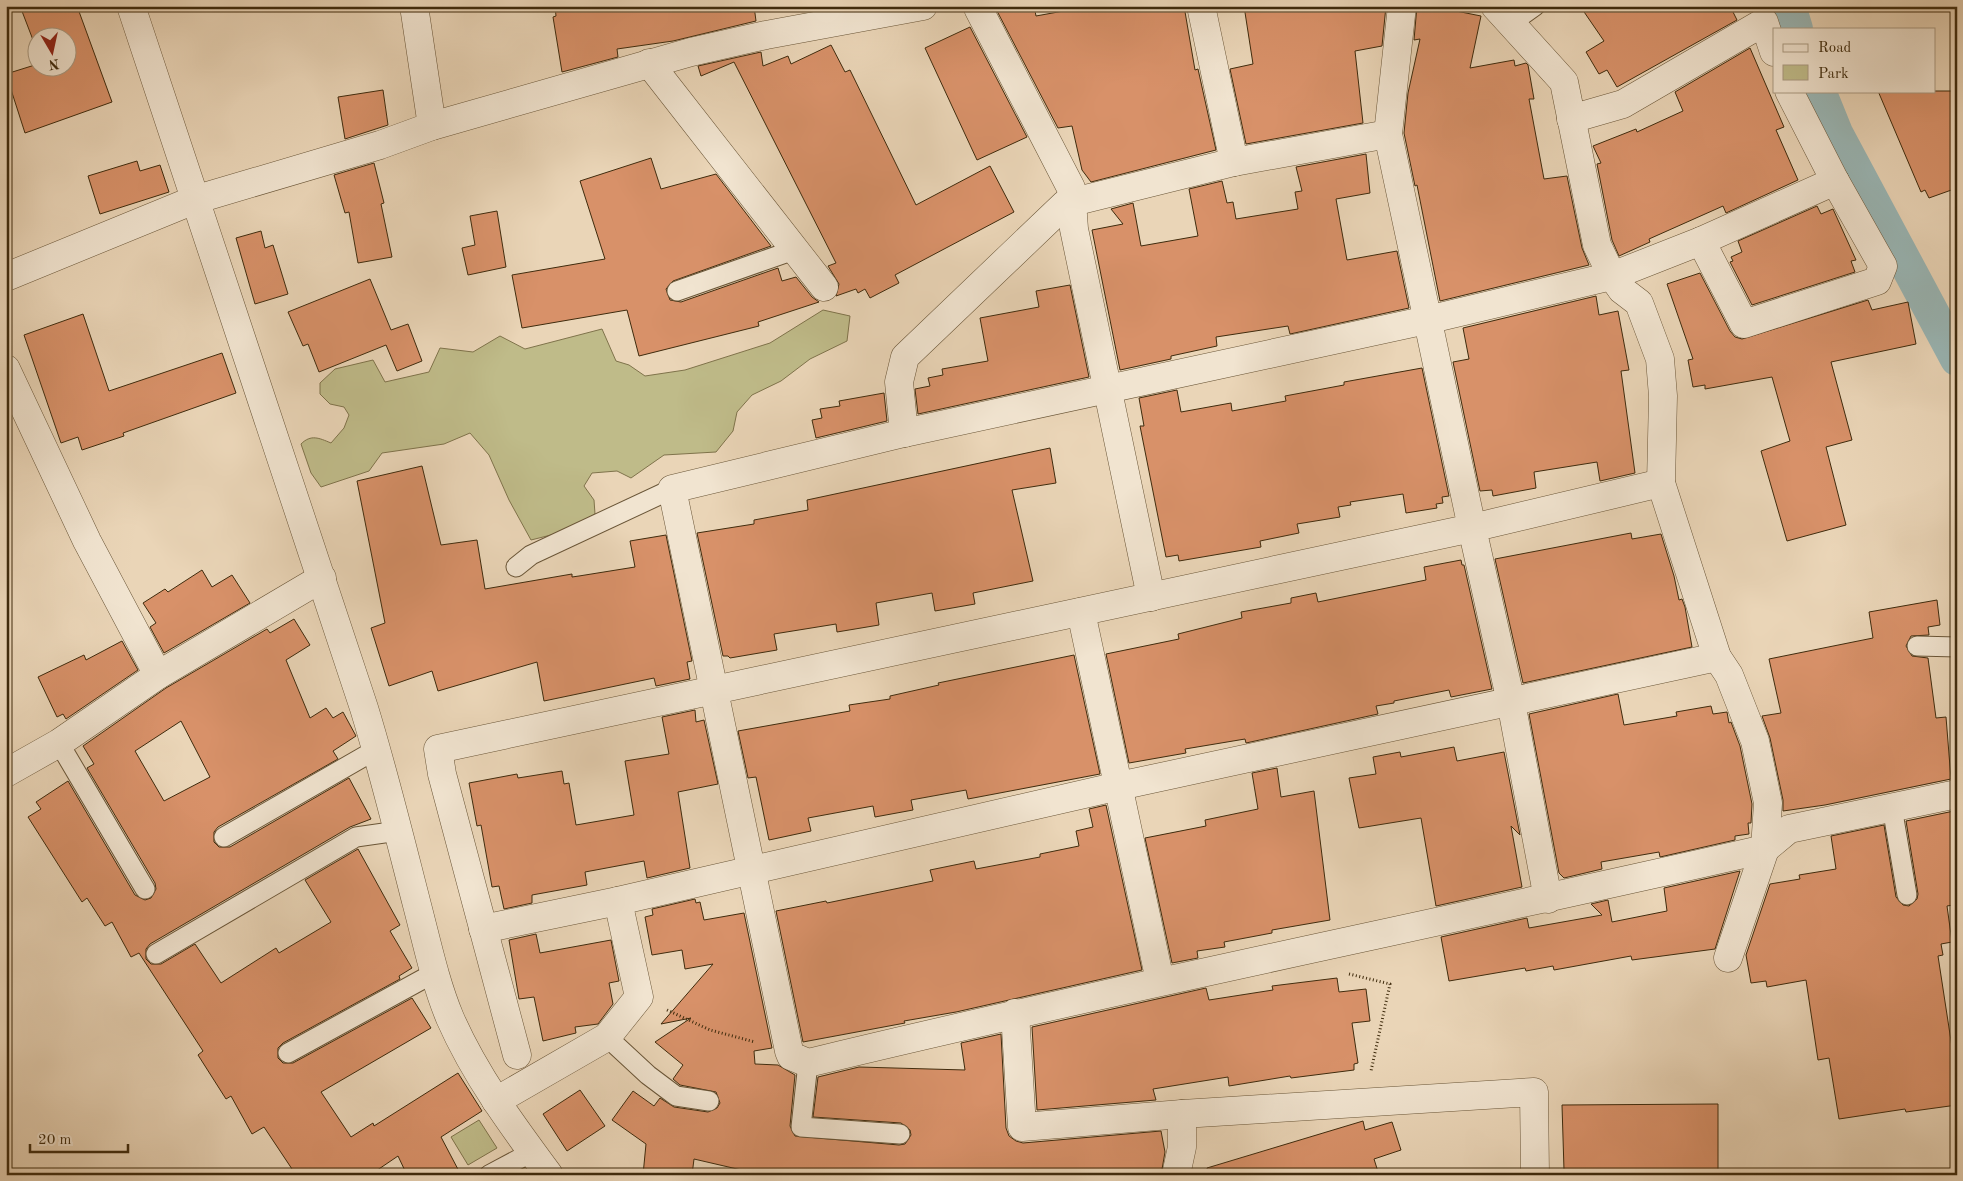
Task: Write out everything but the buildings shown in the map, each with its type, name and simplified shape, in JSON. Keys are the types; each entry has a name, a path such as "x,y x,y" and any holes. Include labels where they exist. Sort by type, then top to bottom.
{"street":[{"path":"131,6 194,200 322,578 377,749 434,973 458,1034 496,1101 549,1175"},
{"path":"414,6 432,126"},
{"path":"6,277 194,200 380,145 432,126 649,63 766,35 923,6"},
{"path":"1201,6 1234,162"},
{"path":"1402,6 1388,134 1511,702 1548,899"},
{"path":"978,8 1071,188 1074,228 1151,598"},
{"path":"1503,15 1564,82 1597,245 1612,276 1622,290 1639,303 1660,359 1663,396 1661,483 1716,657 1729,675 1755,741 1768,803 1765,849 1728,958"},
{"path":"1571,120 1623,104 1764,22 1773,49"},
{"path":"649,63 824,287"},
{"path":"1701,241 1744,324 1877,281 1883,266 1835,181 1790,92"},
{"path":"904,433 899,382 905,357 1065,204 1234,162 1388,134"},
{"path":"1835,181 1701,241 1612,276 1427,320 1108,391 904,433 672,489 716,692 750,871 799,1057 1015,1013 1548,899 1765,849 1789,829 1957,794"},
{"path":"6,369 87,541 158,675"},
{"path":"517,1055 442,774 438,750 716,692 1472,528 1661,483"},
{"path":"6,773 59,743 158,675 322,578"},
{"path":"1081,612 1160,981"},
{"path":"483,929 618,901 1119,786 1716,657"},
{"path":"496,1101 607,1037 639,997 618,901"},
{"path":"1015,1013 1022,1127 1364,1101 1534,1092 1535,1175"},
{"path":"1176,1175 1182,1147 1182,1114"}],"lane":[{"path":"1503,15 1534,6"},
{"path":"677,291 794,250"},
{"path":"516,567 531,555 672,489"},
{"path":"1917,646 1957,647"},
{"path":"59,743 145,890"},
{"path":"224,837 377,749"},
{"path":"1892,807 1907,895"},
{"path":"156,954 356,837 398,831"},
{"path":"288,1053 434,973"},
{"path":"607,1037 648,1075 676,1096 710,1101"},
{"path":"799,1057 802,1127 900,1134"},
{"path":"489,1175 532,1152"}],"path":[{"path":"1346,973 1390,984 1364,1101"},
{"path":"639,997 710,1030 799,1057"}],"green space":[{"path":"823,310 850,316 847,341 810,359 781,381 752,395 737,412 733,431 716,452 664,455 631,478 617,471 592,473 584,486 594,500 595,514 563,532 531,540 509,500 489,455 470,433 444,444 382,453 369,471 321,487 311,473 301,444 312,438 319,438 331,443 344,428 349,415 344,407 330,404 320,394 320,383 335,369 373,360 385,382 429,372 440,348 473,352 500,336 525,349 602,329 616,361 629,365 645,376 685,370 770,343"},
{"path":"479,1120 497,1148 468,1165 451,1137"}],"waterway":[{"path":"1789,6 1796,28"},
{"path":"1819,92 1836,133 1957,359"}]}
